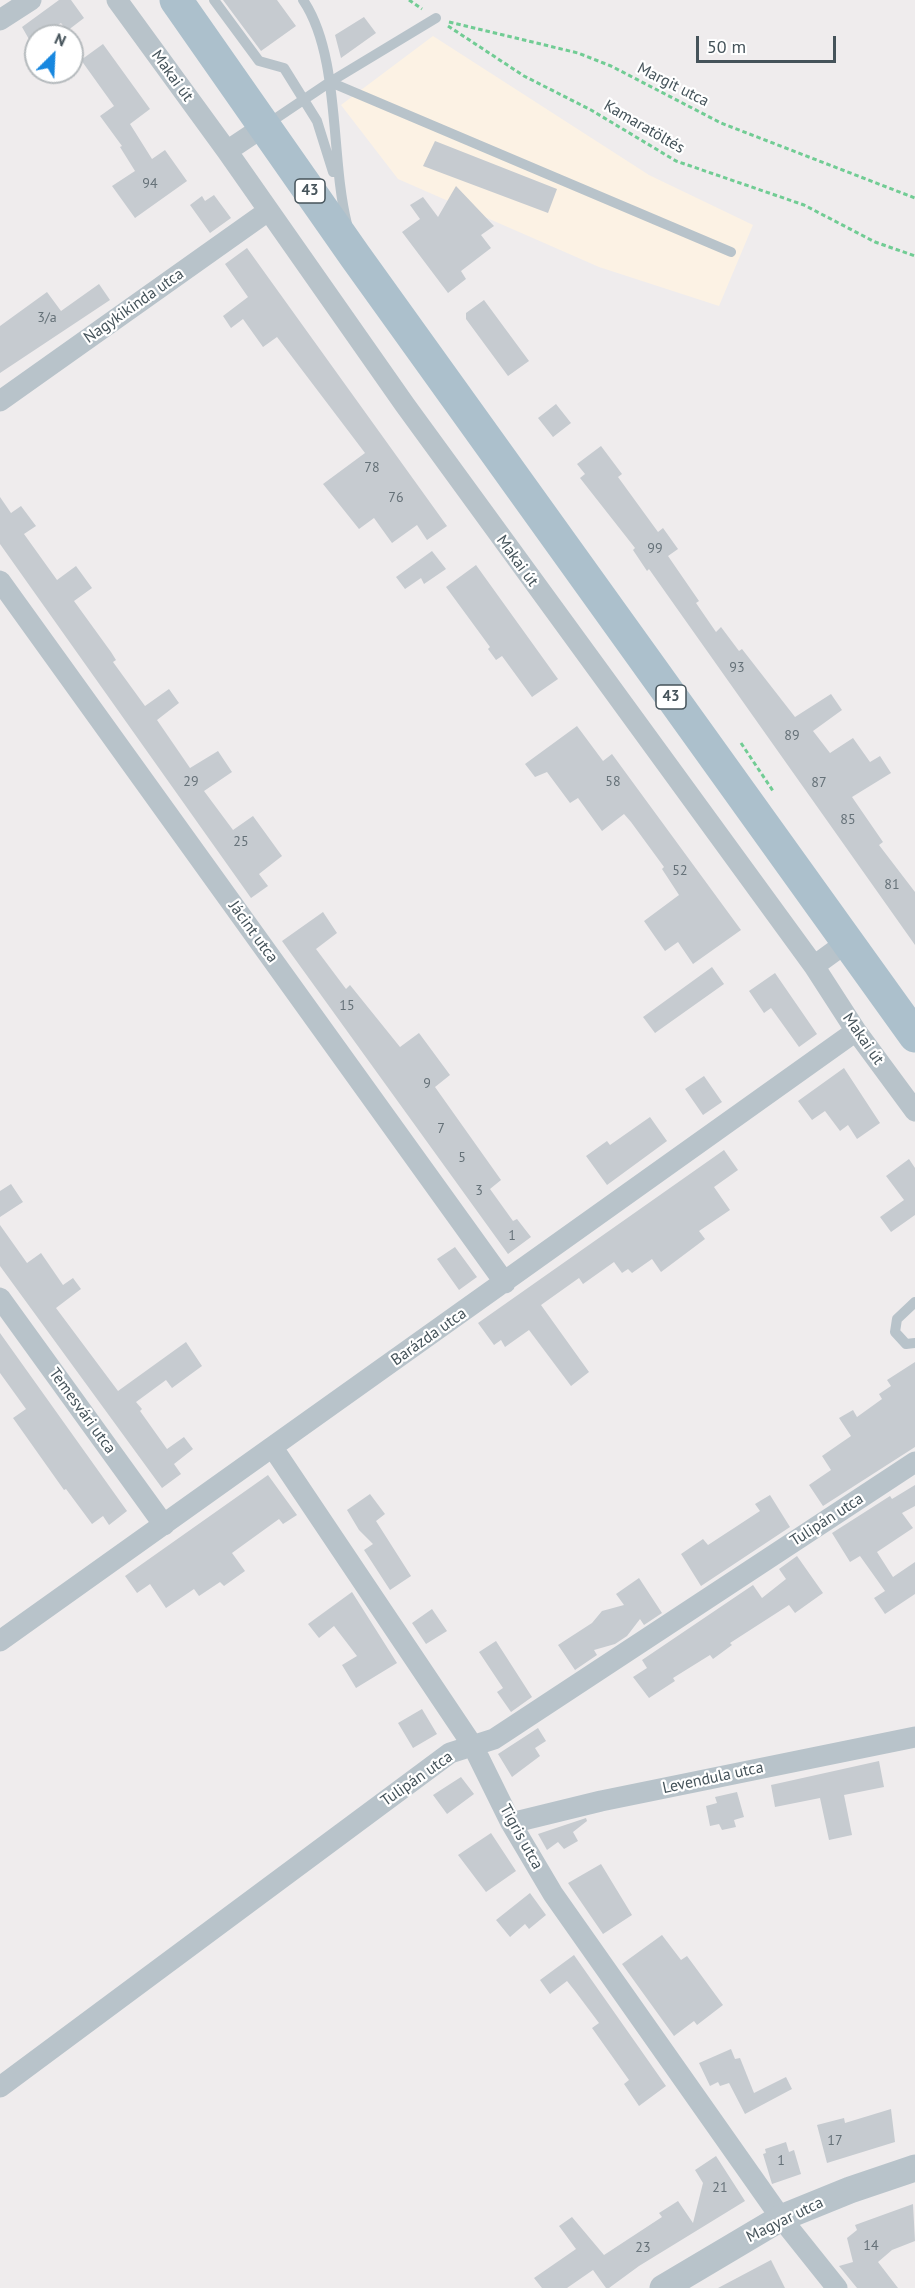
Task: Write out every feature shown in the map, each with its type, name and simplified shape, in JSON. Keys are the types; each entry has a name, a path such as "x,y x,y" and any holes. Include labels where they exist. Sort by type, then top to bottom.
{"main road":[{"name":"43","path":"176,0 266,125 355,256 915,1036"}],"street":[{"path":"0,20 31,0"},
{"name":"Makai út","path":"117,0 565,627 814,966 856,1031 915,1111"},
{"path":"227,151 266,125"},
{"name":"Nagykikinda utca","path":"0,401 268,211"},
{"name":"Jácint utca","path":"0,581 506,1283"},
{"path":"814,966 847,942"},
{"name":"Barázda utca","path":"0,1641 506,1283 856,1031"},
{"name":"Temesvári utca","path":"0,1298 164,1525"},
{"name":"Tigris utca","path":"273,1448 473,1746 511,1823 553,1894 781,2218 837,2288"},
{"name":"Tulipán utca","path":"0,2087 450,1753 494,1739 915,1462"},
{"name":"Levendula utca","path":"511,1823 602,1801 915,1737"},
{"name":"Magyar utca","path":"663,2288 781,2218 850,2190 915,2168"}],"lane":[{"path":"214,0 259,61 284,68 305,99 317,121 339,192 355,256"},
{"path":"303,0 313,17 330,82 339,192"},
{"path":"266,125 330,82 436,18"},
{"path":"330,82 731,252"},
{"path":"915,1302 897,1319 895,1332 906,1344 915,1343"}],"path":[{"name":"Kamaratöltés","path":"409,0 524,76 591,110 676,161 804,205 875,242 915,256"},
{"name":"Margit utca","path":"436,18 578,53 611,66 721,123 915,198"}],"shaded area":[{"path":"433,36 649,175 753,225 719,306 599,267 398,179 341,105"}],"building":[{"path":"59,0 71,0 84,18 76,24 26,24"},
{"path":"223,0 277,0 296,26 261,51"},
{"path":"364,17 376,33 341,58 335,35"},
{"path":"103,44 150,109 130,124 152,159 165,150 187,181 135,218 112,186 135,171 120,147 122,146 100,116 114,106 84,64 84,58"},
{"path":"435,141 557,189 548,213 423,166"},
{"path":"456,186 494,226 481,235 491,248 461,271 466,279 448,293 402,232 420,219 410,205 423,197 438,217"},
{"path":"214,195 231,218 210,233 190,205 202,196 205,201"},
{"path":"247,248 447,526 427,540 417,525 392,543 374,518 359,529 323,484 365,453 277,337 263,347 243,319 231,328 223,316 248,297 225,264"},
{"path":"99,284 110,300 0,373 0,326 47,292 61,311"},
{"path":"484,300 529,361 508,376 466,319 466,313"},
{"path":"556,404 571,423 553,437 538,418"},
{"path":"601,446 622,474 618,477 658,532 663,528 678,549 668,556 699,601 696,603 716,632 721,627 739,651 742,649 795,717 831,694 842,710 813,731 830,753 853,738 870,762 880,756 891,773 852,797 883,842 879,845 915,892 915,945 649,569 647,571 633,550 635,548 580,478 585,474 577,464"},
{"path":"0,497 11,513 21,506 36,526 24,534 57,580 76,566 92,588 74,601 111,652 116,660 113,662 145,706 169,689 179,703 157,720 190,768 218,751 232,772 204,791 233,830 253,816 282,856 259,874 268,886 251,898 0,544"},
{"path":"432,551 446,569 424,584 421,578 405,589 396,577"},
{"path":"476,565 558,679 532,697 502,656 496,660 488,649 490,647 446,587"},
{"path":"577,726 603,761 612,754 741,930 693,964 678,942 665,951 644,921 679,895 662,869 664,867 631,822 624,814 602,831 578,798 570,803 547,772 535,777 525,764"},
{"path":"323,912 337,933 316,949 346,989 350,985 400,1047 419,1033 450,1075 435,1087 501,1180 490,1189 513,1221 517,1219 531,1237 508,1254 282,941"},
{"path":"712,967 724,984 655,1033 643,1017"},
{"path":"775,973 817,1034 799,1047 771,1008 764,1013 749,991"},
{"path":"844,1068 880,1123 857,1139 848,1125 840,1131 825,1111 812,1120 798,1101"},
{"path":"704,1076 722,1102 703,1115 685,1089"},
{"path":"650,1117 667,1141 607,1185 586,1156 607,1141 610,1145"},
{"path":"724,1150 738,1170 714,1187 730,1210 699,1231 705,1239 661,1272 652,1259 632,1273 628,1269 622,1273 614,1262 583,1284 579,1278 541,1305 589,1372 571,1386 529,1330 505,1347 501,1340 494,1345 478,1323"},
{"path":"909,1159 915,1168 915,1215 891,1232 880,1217 904,1200 886,1176"},
{"path":"11,1184 23,1202 0,1217 0,1191"},
{"path":"0,1225 27,1263 41,1253 63,1285 73,1278 81,1289 56,1308 118,1391 186,1342 202,1366 172,1388 166,1380 136,1402 167,1449 184,1437 193,1449 174,1464 181,1474 162,1488 0,1266"},
{"path":"455,1247 477,1277 459,1290 437,1259"},
{"path":"0,1333 127,1511 109,1525 103,1516 92,1524 66,1489 64,1490 13,1418 26,1409 0,1373"},
{"path":"915,1362 915,1447 823,1506 809,1485 831,1470 822,1456 851,1436 839,1418 853,1410 857,1417 882,1399 879,1394 891,1386 887,1380"},
{"path":"268,1475 297,1515 283,1524 279,1519 232,1553 245,1571 224,1586 220,1582 199,1596 194,1589 166,1608 150,1584 137,1593 125,1576"},
{"path":"915,1485 915,1506 902,1513 913,1528 877,1552 893,1577 915,1562 915,1594 885,1614 874,1598 885,1591 860,1556 850,1562 832,1533 890,1496 892,1499"},
{"path":"370,1494 385,1514 376,1521 411,1576 390,1590 364,1550 373,1544 359,1530 347,1510"},
{"path":"770,1495 790,1527 701,1586 681,1554 703,1539 708,1545 760,1511 755,1504"},
{"path":"797,1556 823,1593 795,1613 789,1605 730,1643 732,1645 713,1659 710,1655 673,1678 675,1681 649,1698 633,1677 647,1668 642,1660 753,1585 762,1598 786,1579 779,1569"},
{"path":"639,1578 662,1613 644,1625 640,1619 627,1636 615,1644 594,1650 597,1655 575,1670 558,1645 592,1623 602,1611 624,1605 616,1594"},
{"path":"352,1592 397,1663 356,1688 342,1665 357,1656 334,1626 319,1638 308,1624"},
{"path":"432,1609 447,1631 426,1644 412,1623"},
{"path":"496,1641 532,1697 511,1712 497,1692 503,1688 479,1652"},
{"path":"422,1709 437,1734 413,1748 398,1723"},
{"path":"538,1728 546,1741 535,1748 540,1756 512,1777 498,1754"},
{"path":"879,1761 884,1787 844,1795 852,1835 829,1840 820,1798 775,1807 771,1785"},
{"path":"461,1777 474,1794 447,1814 433,1795"},
{"path":"737,1792 744,1817 734,1820 736,1827 722,1830 719,1824 710,1826 706,1806 717,1803 715,1797"},
{"path":"586,1818 587,1821 573,1832 578,1841 564,1849 558,1842 547,1850 538,1834"},
{"path":"491,1833 516,1871 486,1892 458,1855"},
{"path":"601,1864 632,1915 603,1934 568,1883"},
{"path":"530,1893 546,1915 529,1929 525,1924 510,1937 496,1920"},
{"path":"662,1935 681,1960 687,1956 723,2005 697,2025 694,2021 674,2036 622,1964"},
{"path":"574,1955 666,2086 639,2106 624,2084 629,2080 592,2028 599,2023 575,1991 567,1981 550,1994 540,1980"},
{"path":"731,2049 735,2059 740,2058 754,2093 786,2077 792,2089 745,2114 729,2083 720,2086 718,2082 710,2086 699,2063"},
{"path":"891,2109 895,2142 827,2163 817,2125 844,2118 845,2123"},
{"path":"786,2142 789,2152 794,2150 801,2174 772,2184 763,2154 766,2153 765,2149"},
{"path":"716,2156 745,2201 639,2266 609,2288 606,2288 593,2270 567,2288 542,2288 534,2278 576,2249 559,2226 572,2217 604,2255 662,2217 659,2213 678,2201 693,2223 703,2183 695,2170"},
{"path":"913,2204 915,2241 892,2250 878,2262 898,2288 857,2288 839,2266 853,2262 847,2238 857,2230 855,2225"},
{"path":"771,2260 785,2288 718,2288"}]}
